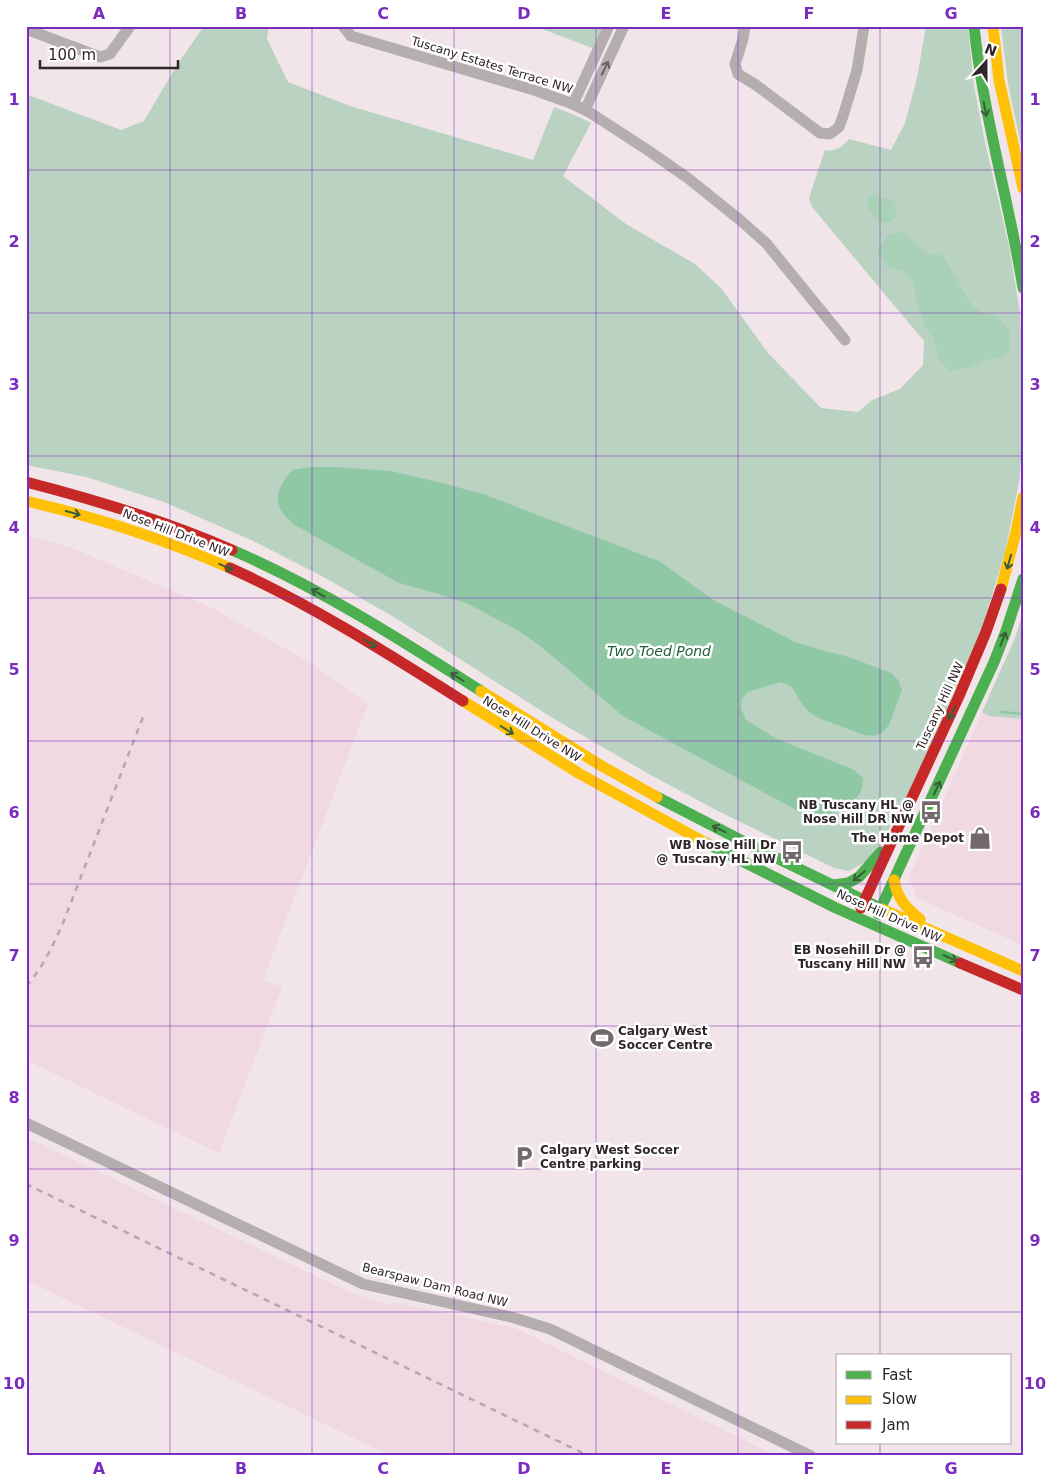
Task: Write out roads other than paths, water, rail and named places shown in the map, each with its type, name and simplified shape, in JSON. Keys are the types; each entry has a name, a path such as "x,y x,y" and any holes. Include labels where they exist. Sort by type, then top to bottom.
{"street":[{"path":"26,28 100,57 110,54 130,26"},
{"name":"Tuscany Estates Terrace NW","path":"343,26 351,36 534,90 579,107 649,151 689,179 740,220 766,244 845,340"},
{"path":"579,107 608,26"},
{"path":"579,107 624,26"},
{"path":"745,26 735,64 738,74 820,133 830,134 839,127 844,114 857,70 864,26"},
{"path":"974,26 980,81 1023,288"},
{"path":"993,26 1001,90 1023,188"},
{"name":"Nose Hill Drive NW","path":"26,482 78,495 160,522 207,539 250,558 350,611 551,736 644,790 744,842 865,900 1023,971"},
{"name":"Tuscany Hill NW","path":"857,917 977,658 1005,575 1014,543 1023,497"},
{"name":"Nose Hill Drive NW","path":"26,501 92,518 175,546 273,589 361,637 525,741 686,833 873,925 1023,990"},
{"path":"873,925 994,662 1023,579"},
{"path":"834,885 848,883 860,877 878,856 898,827"},
{"path":"894,880 896,893 909,911 971,948"},
{"name":"Bearspaw Dam Road NW","path":"26,1124 364,1284 511,1317 550,1329 811,1456"}],"water":[{"name":"Two Toed Pond","path":"311,467 391,471 483,494 661,562 713,600 795,642 846,656 891,673 898,680 902,690 889,725 882,733 873,736 864,735 819,718 809,712 802,704 792,687 781,682 747,692 742,699 741,708 746,720 775,738 854,770 863,778 859,794 853,801 835,813 821,817 809,817 623,716 539,645 519,631 468,604 399,583 293,524 278,504 281,485 292,470"}],"waterway":[{"path":"1001,712 1023,714"}],"railway":[{"path":"26,986 43,964 63,923 143,717"},
{"path":"26,1184 589,1456"}],"place":[{"name":"NB Tuscany HL @ Nose Hill DR NW","path":"931,812"},
{"name":"The Home Depot","path":"980,838"},
{"name":"WB Nose Hill Dr @ Tuscany HL NW","path":"792,852"},
{"name":"EB Nosehill Dr @ Tuscany Hill NW","path":"923,957"},
{"name":"Calgary West Soccer Centre","path":"602,1038"},
{"name":"Calgary West Soccer Centre parking","path":"524,1157"}]}
